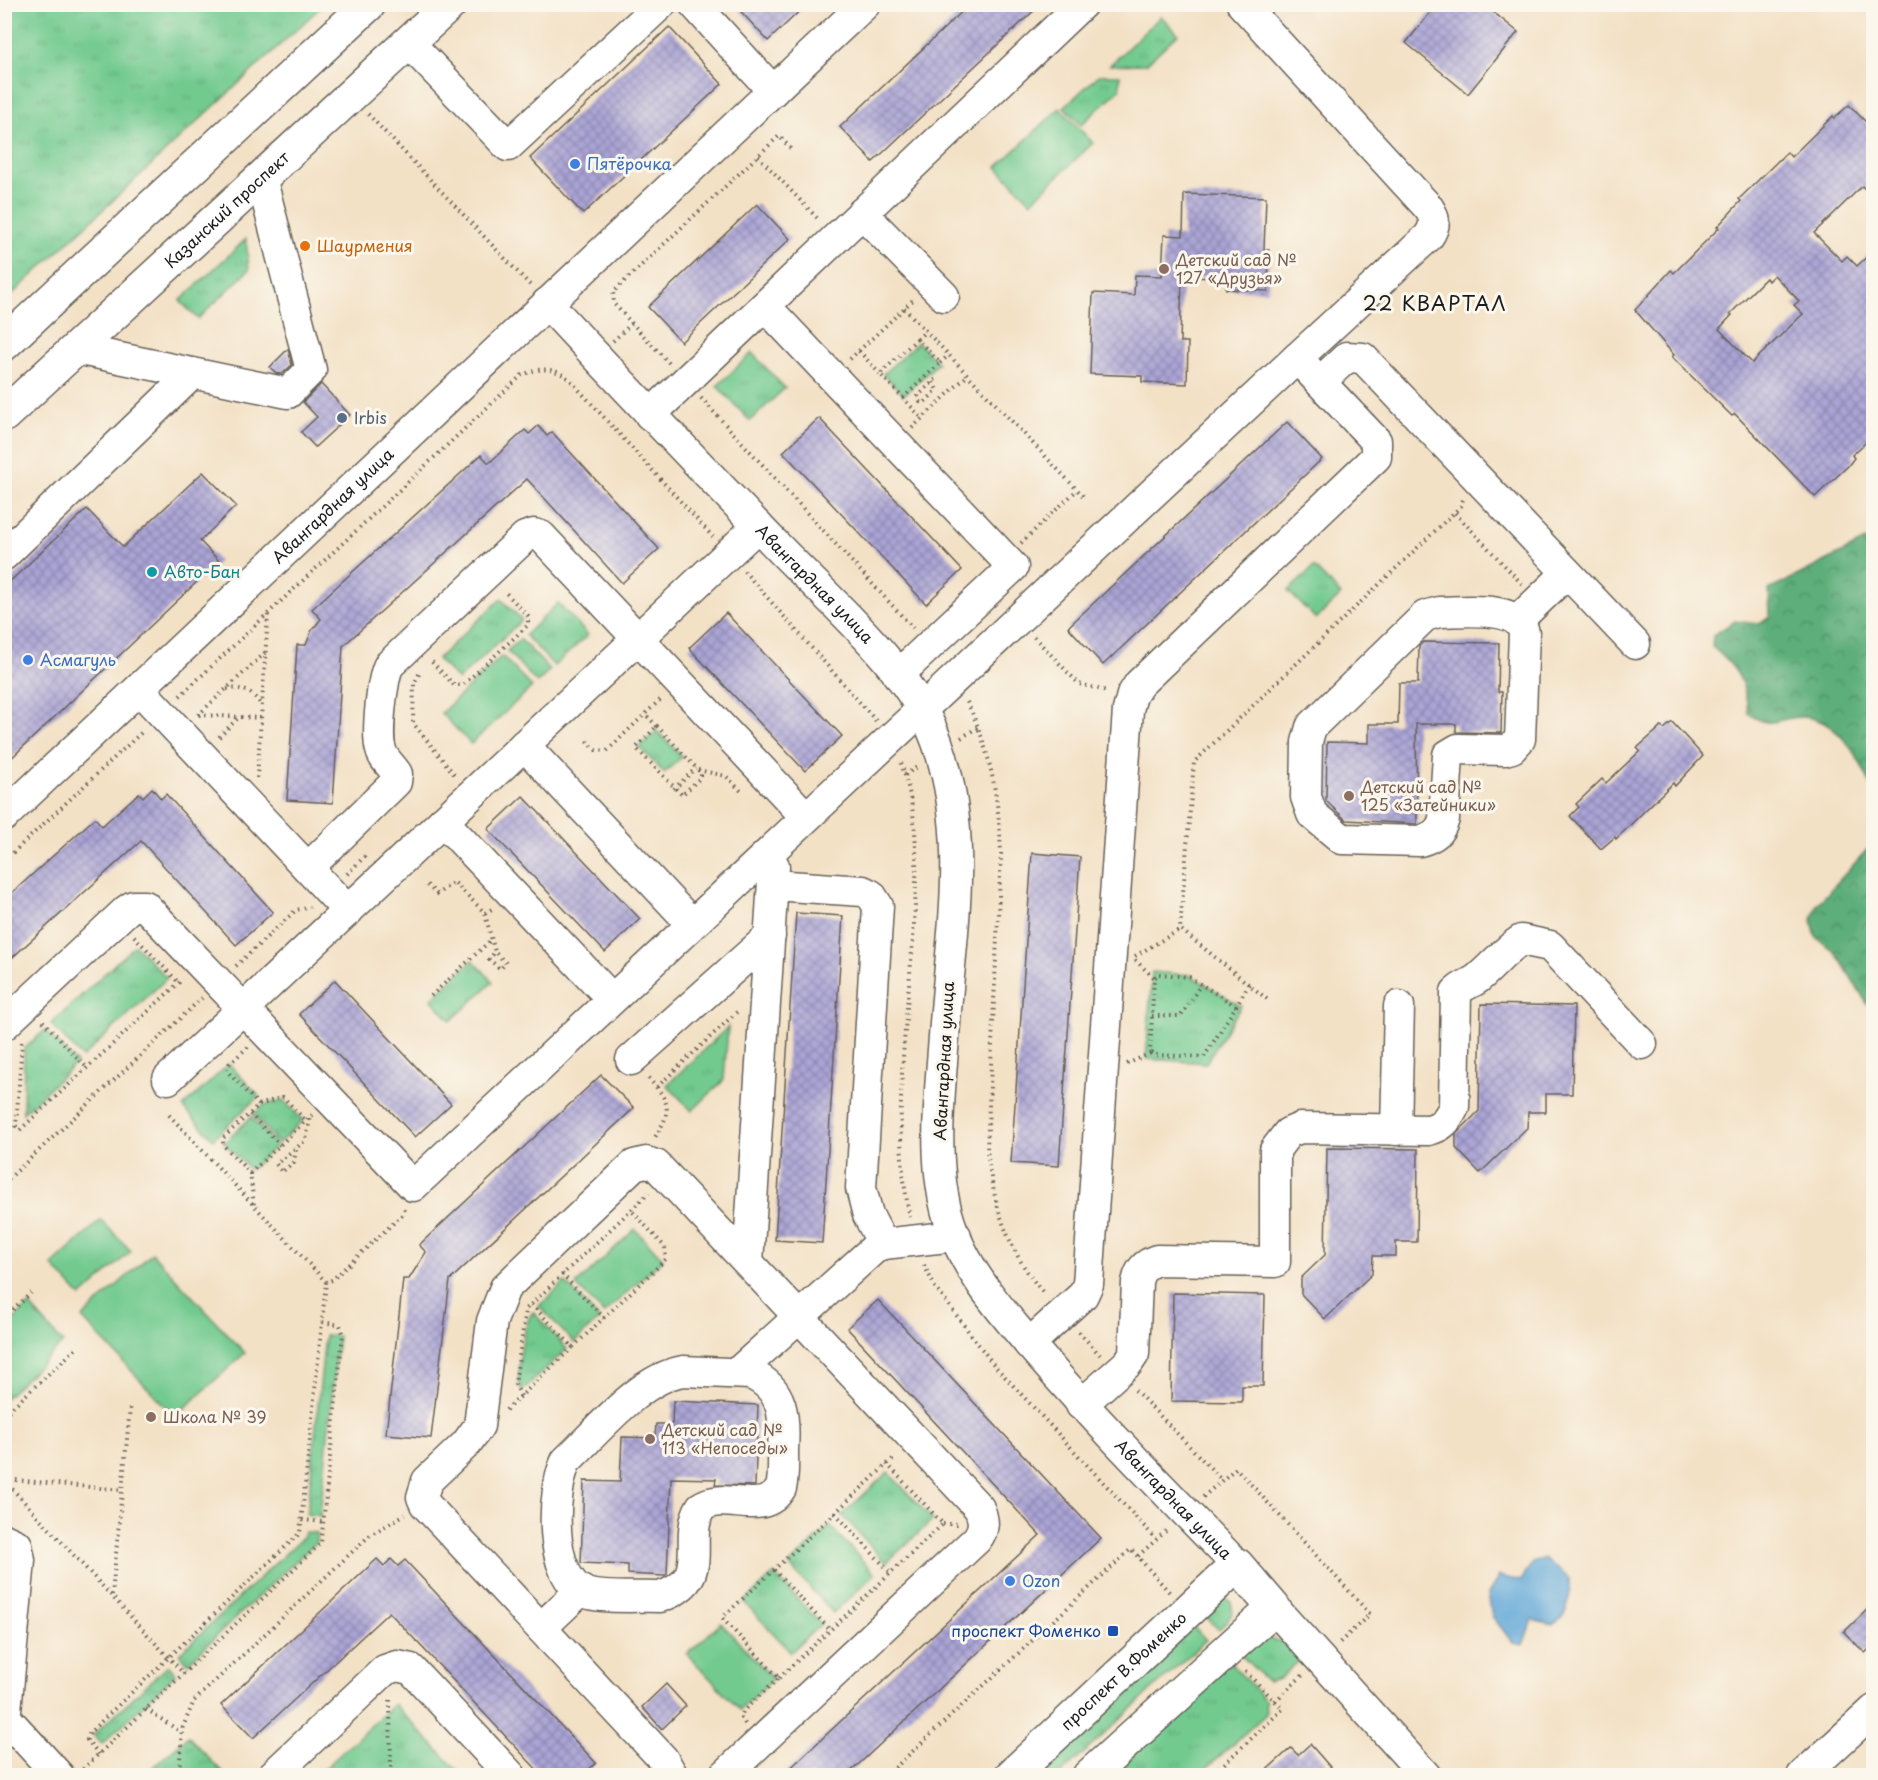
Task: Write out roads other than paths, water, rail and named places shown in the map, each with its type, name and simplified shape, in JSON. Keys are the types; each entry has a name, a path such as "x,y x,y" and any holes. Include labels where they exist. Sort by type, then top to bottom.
{"main road":[{"path":"4,344 369,4"},
{"name":"Казанский проспект","path":"4,415 261,177 352,97 450,4"},
{"path":"1089,1776 1274,1608 1237,1566"},
{"name":"проспект В.Фоменко","path":"1011,1776 1237,1566"}],"street":[{"path":"409,43 508,146 661,4"},
{"path":"694,4 773,91"},
{"path":"547,303 865,4"},
{"path":"650,415 1082,4"},
{"path":"14,1032 39,1017 133,906 145,906 157,915 265,1030 315,1112 413,1186 1433,231 1434,218 1428,207 1242,4"},
{"path":"76,348 288,393 311,370 261,177"},
{"path":"862,213 937,290"},
{"name":"Авангардная улица","path":"4,816 547,303 650,415 898,675 921,709 936,739 952,793 958,848 939,1145 946,1204 956,1236 970,1268 1029,1344 1081,1405 1237,1566"},
{"path":"765,306 1013,567 898,675"},
{"path":"1320,382 1343,360 1358,356 1363,358 1635,644"},
{"path":"1029,1344 1086,1291 1090,1262 1128,710 1132,695 1139,684 1373,463 1377,452 1376,441 1297,358"},
{"path":"4,555 193,373"},
{"path":"1376,441 1410,408"},
{"path":"168,1079 244,1008 339,900 443,821 758,526"},
{"path":"308,868 396,782 397,774 384,758 379,744 384,679 389,665 525,537 534,534 541,536 806,817"},
{"path":"1528,610 1502,613 1439,612 1425,616 1311,727 1307,742 1306,804 1312,814 1338,837 1350,840 1420,842 1437,834 1444,819 1448,754 1458,749 1512,748 1521,740 1524,633 1528,610 1567,573"},
{"path":"140,689 180,720 254,811 339,900"},
{"path":"524,745 692,924"},
{"path":"443,821 612,999"},
{"path":"748,1262 776,845"},
{"path":"773,885 863,891 871,895 878,906 861,1188 868,1215 884,1244"},
{"path":"631,1060 770,936"},
{"path":"1081,1405 1131,1359 1136,1348 1139,1272 1149,1262 1157,1260 1275,1262 1275,1150 1288,1133 1300,1128 1428,1130 1440,1127 1448,1120 1454,1107 1456,992 1463,985 1474,981 1521,940 1550,946 1642,1044"},
{"path":"1396,1130 1399,1006"},
{"path":"673,1776 663,1758 425,1504 422,1497 423,1487 466,1444 479,1426 492,1321 500,1296 510,1281 634,1165 651,1162 667,1176 979,1508 983,1517 982,1532 725,1775"},
{"path":"737,1373 868,1252 884,1244 956,1236"},
{"path":"1090,1262 1139,1272"},
{"path":"683,1371 737,1373 759,1379 782,1407 784,1420 782,1482 777,1494 760,1503 713,1502 700,1507 697,1513 694,1565 684,1584 671,1593 660,1596 637,1596 591,1594 581,1590 562,1564 556,1547 558,1487 566,1461 648,1384 659,1378 683,1371"},
{"path":"4,1539 17,1545 20,1560 5,1725 59,1776"},
{"path":"541,1628 581,1590"},
{"path":"1274,1608 1426,1776"},
{"path":"272,1776 390,1668 402,1666 411,1670 511,1776"},
{"path":"1802,1776 1874,1710"}],"water":[{"path":"1544,1558 1570,1579 1566,1611 1553,1625 1532,1620 1523,1645 1513,1643 1492,1616 1488,1594 1499,1576 1521,1581 1532,1563"}],"place":[{"name":"Пятёрочка","path":"575,164"},
{"name":"Шаурмения","path":"305,246"},
{"name":"Детский сад № 127 «Друзья»","path":"1164,269"},
{"name":"Irbis","path":"342,418"},
{"name":"Авто-Бан","path":"152,572"},
{"name":"Асмагуль","path":"28,660"},
{"name":"Детский сад № 125 «Затейники»","path":"1349,796"},
{"name":"Школа № 39","path":"151,1417"},
{"name":"Детский сад № 113 «Непоседы»","path":"650,1439"},
{"name":"Ozon","path":"1010,1581"},
{"name":"проспект Фоменко","path":"1113,1631"}],"district":[{"name":"22 КВАРТАЛ","path":"1435,304"}]}
